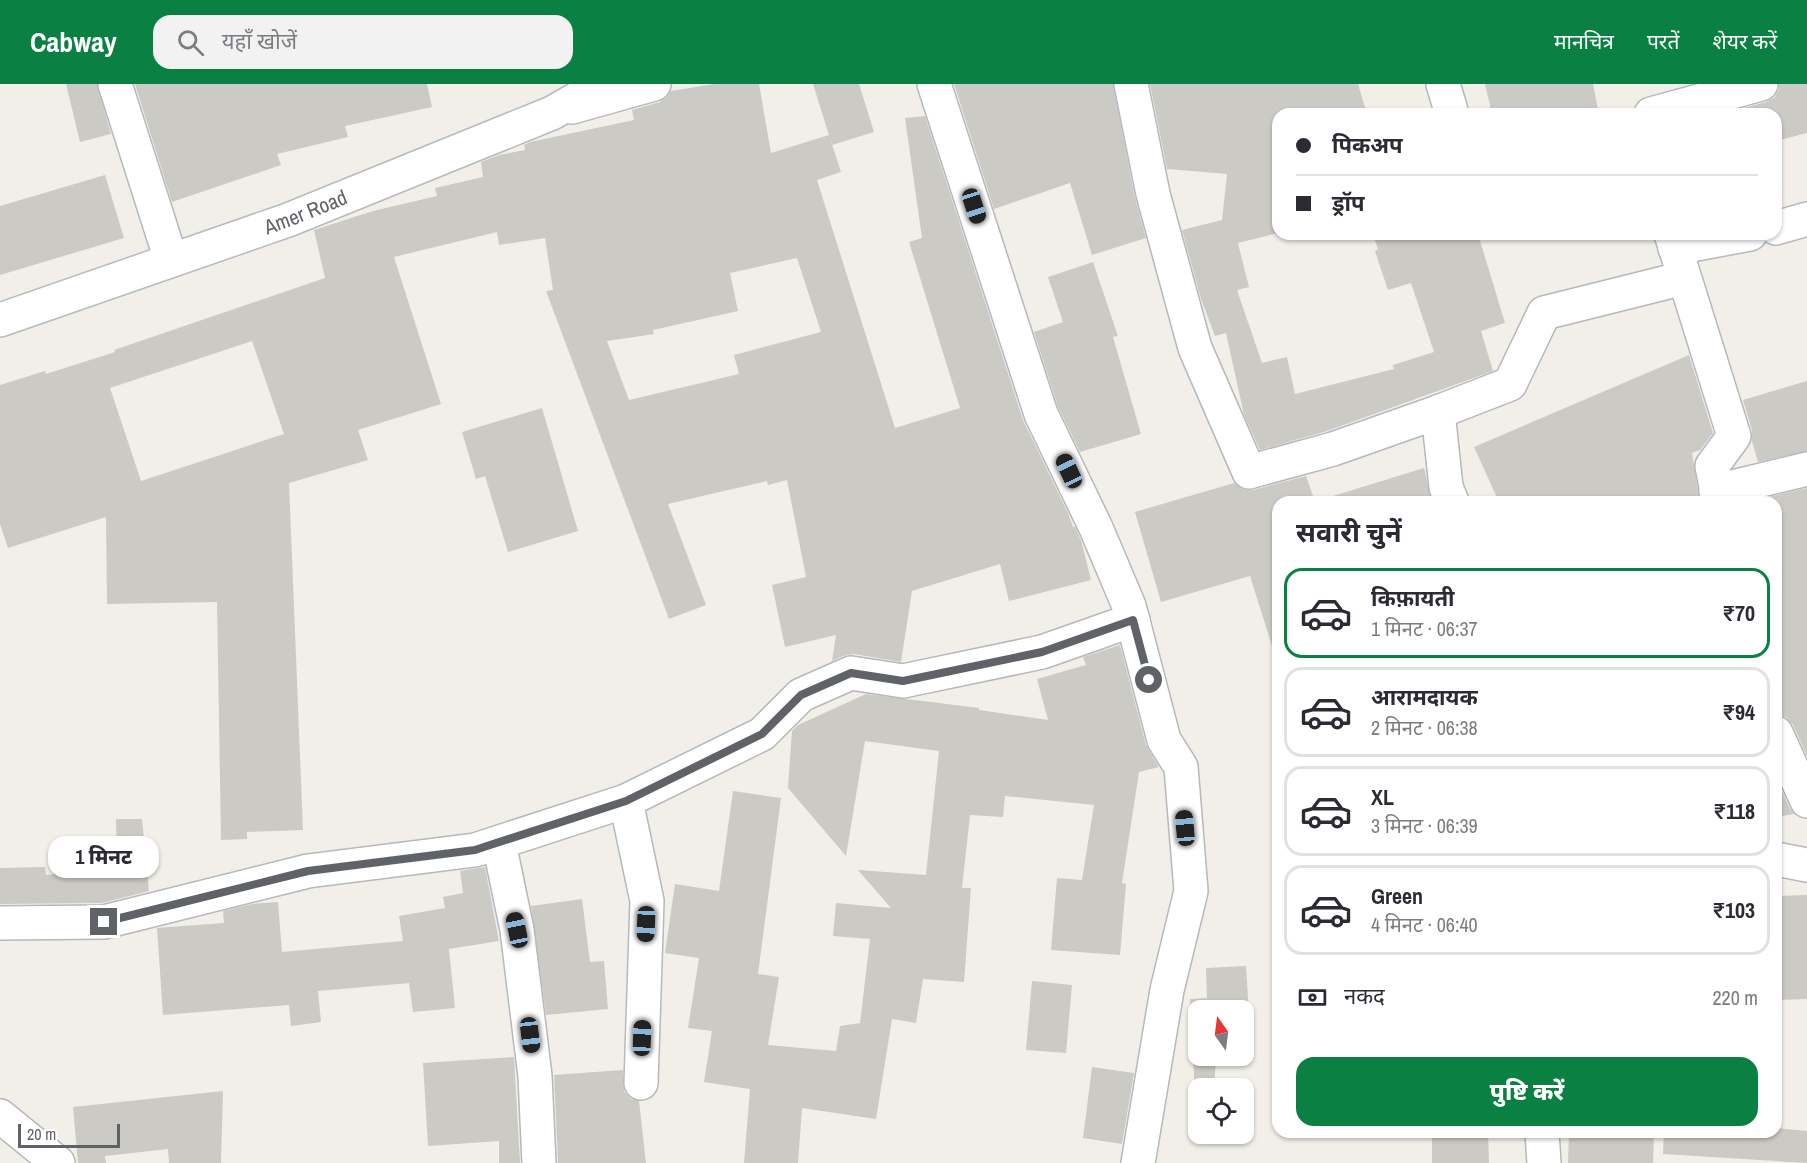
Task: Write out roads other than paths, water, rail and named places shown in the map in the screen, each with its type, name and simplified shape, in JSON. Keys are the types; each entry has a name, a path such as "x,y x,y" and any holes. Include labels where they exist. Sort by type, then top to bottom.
{"street":[{"path":"115,84 171,260"},
{"name":"Amer Road","path":"0,320 288,220 552,113 603,84"},
{"path":"552,113 654,84"},
{"path":"934,84 1041,414 1096,528 1133,620 1164,740 1181,767 1191,891 1167,990 1138,1163"},
{"path":"1131,84 1153,194 1195,348 1249,472 1333,449 1510,384 1544,314 1677,253 1727,240"},
{"path":"1443,84 1450,108"},
{"path":"1673,108 1761,84"},
{"path":"1782,227 1807,219"},
{"path":"1677,253 1734,436 1712,466 1717,496"},
{"path":"1438,412 1446,487 1450,496"},
{"path":"1720,496 1807,469"},
{"path":"0,923 104,922 308,871 475,850 626,801 762,734 801,695 851,673 903,681 1042,652 1133,620"},
{"path":"1782,747 1807,801"},
{"path":"626,801 647,901 641,1083"},
{"path":"499,843 519,942 535,1076 539,1163"},
{"path":"1782,860 1807,865"},
{"path":"0,1116 58,1163"},
{"path":"1542,1138 1544,1163"}]}
